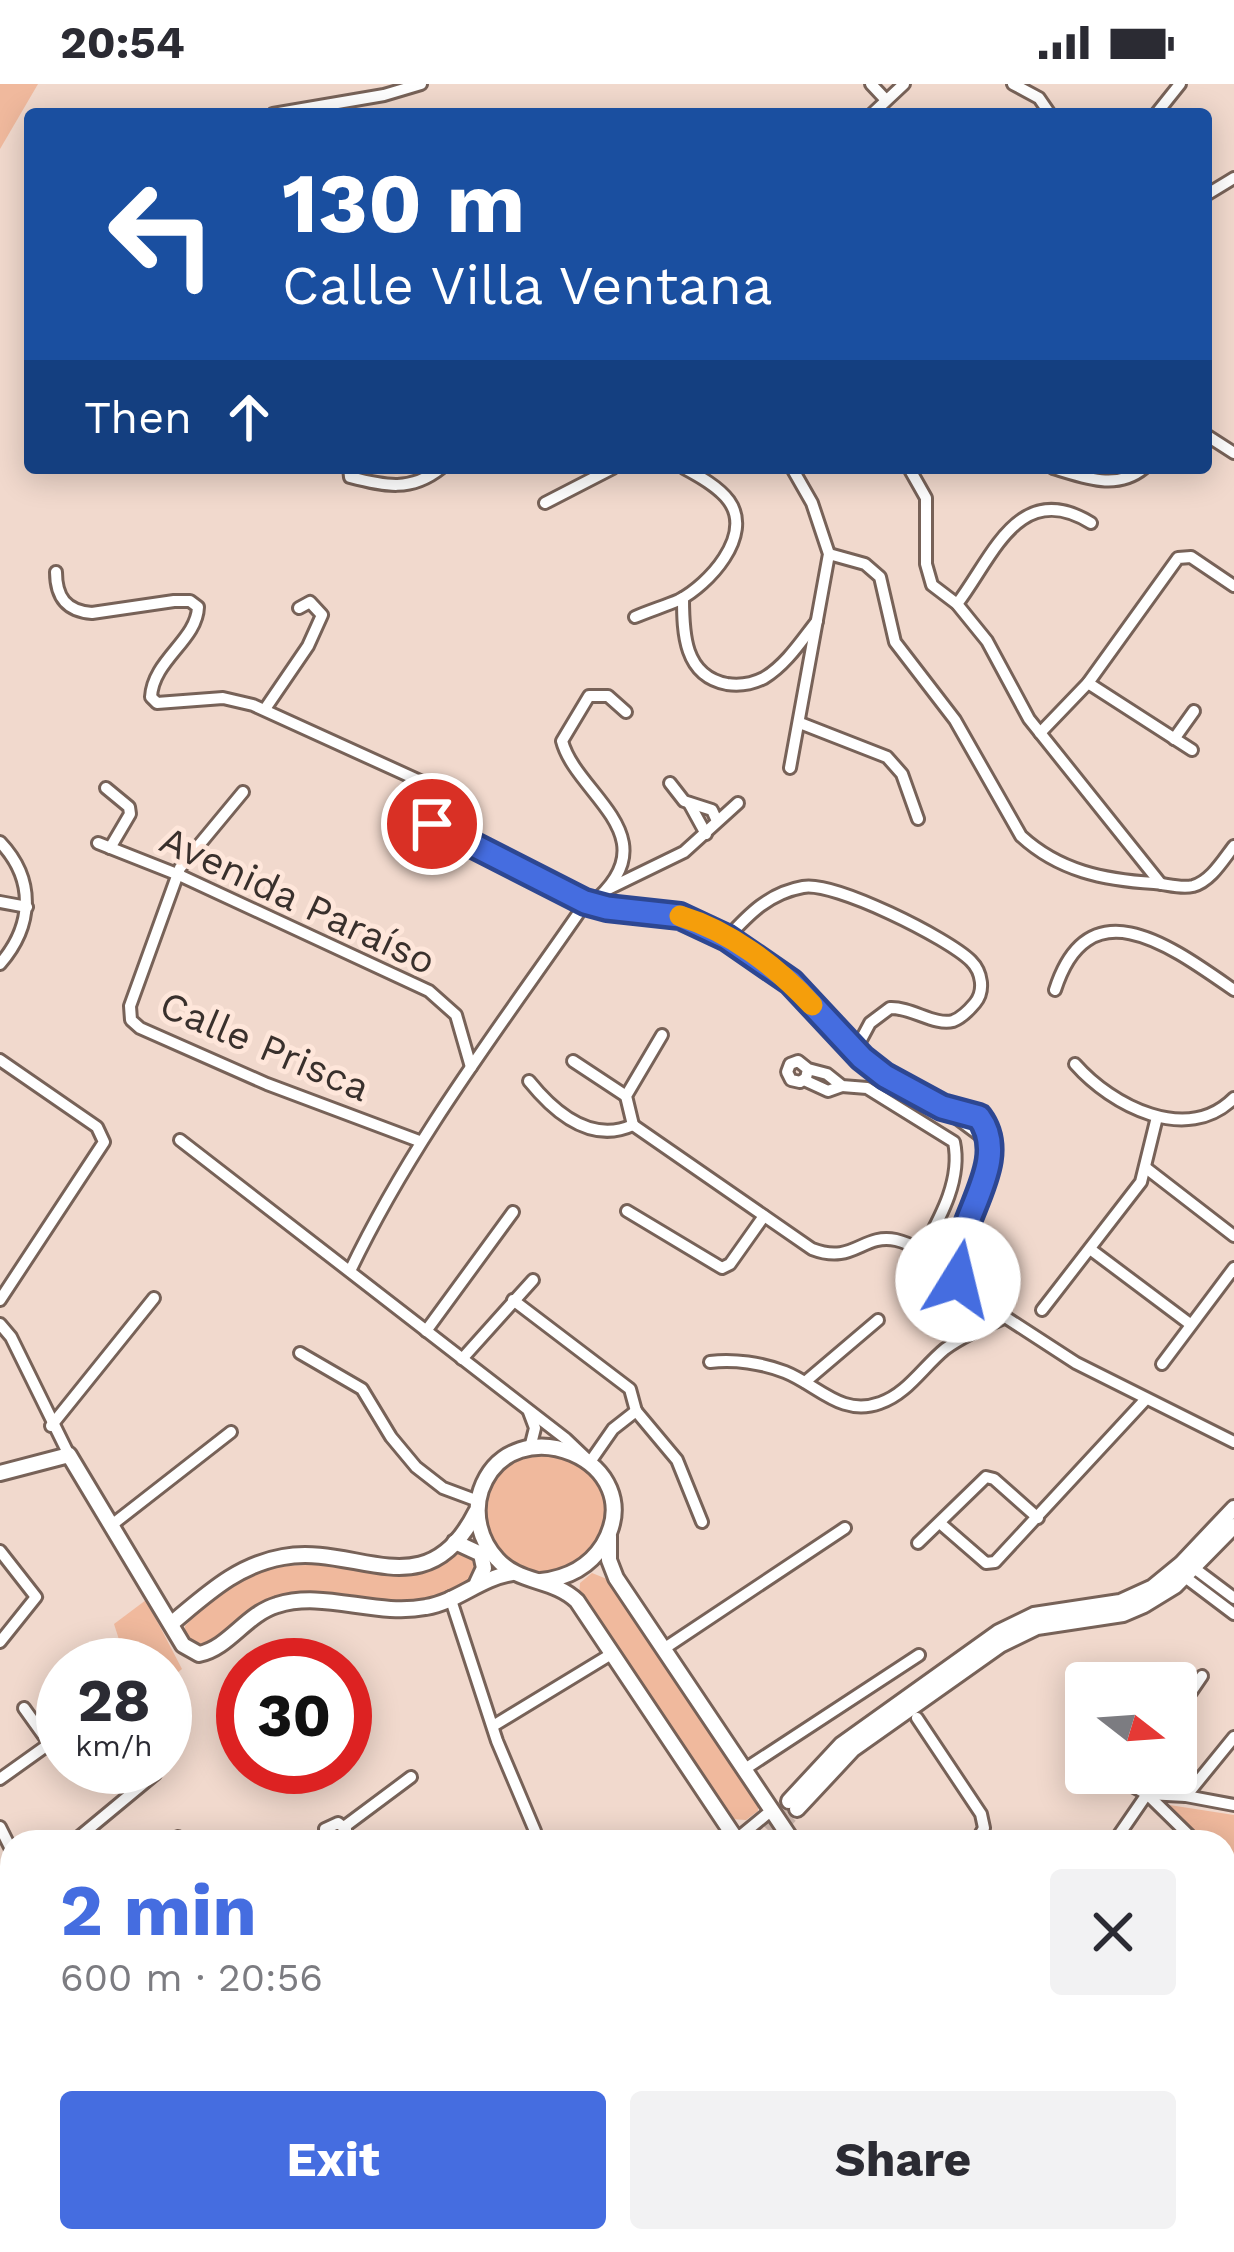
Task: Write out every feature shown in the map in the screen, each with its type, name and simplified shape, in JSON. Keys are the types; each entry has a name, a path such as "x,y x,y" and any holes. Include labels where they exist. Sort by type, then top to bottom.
{"street":[{"path":"308,108 421,84"},
{"path":"871,84 886,100"},
{"path":"878,108 904,84"},
{"path":"1013,84 1039,98 1045,108"},
{"path":"1161,108 1180,84"},
{"path":"350,474 410,486 434,474"},
{"path":"545,503 601,474"},
{"path":"634,617 683,598 727,553 737,527 729,501 691,474"},
{"path":"790,768 829,554 812,503 795,474"},
{"path":"912,474 926,498 926,565 932,585 957,604 987,641 1040,733 1161,884"},
{"path":"1094,474 1127,479 1135,474"},
{"path":"957,604 1012,522 1067,511 1090,523"},
{"path":"829,554 865,564 880,577 895,642 955,720 1021,836 1045,854 1089,876 1178,887 1198,884 1234,846"},
{"path":"1040,733 1088,683 1178,559 1192,557 1234,586"},
{"path":"56,572 59,596 76,612 183,600 195,604 198,617 157,674 152,697 162,706 223,698 265,709 431,786 437,794 429,819 432,824 588,903 680,916 727,938 791,982 885,1076 942,1107 989,1142 988,1162 955,1260 965,1291 1146,1399 1234,1442"},
{"path":"683,598 689,655 708,678 735,685 763,679 819,619"},
{"path":"265,709 308,646 322,615 310,602 299,608"},
{"path":"1088,683 1192,751"},
{"path":"608,889 621,857 614,814 569,758 562,742 589,696 608,696 626,712"},
{"path":"1174,739 1195,711"},
{"path":"800,723 887,758 902,774 918,819"},
{"path":"670,783 689,803 706,834"},
{"name":"Avenida Paraíso","path":"106,788 129,807 130,814 104,846 178,875 429,991 456,1015 470,1067"},
{"name":"Calle Prisca","path":"243,792 180,868 130,1006 133,1022 267,1084 419,1142"},
{"path":"689,803 712,810 717,821"},
{"path":"588,903 684,852 738,803"},
{"path":"0,842 19,865 27,907 21,936 0,964"},
{"path":"727,938 775,895 816,886 859,897 955,950 976,968 981,993 961,1017 947,1022 890,1008 875,1016 855,1051"},
{"path":"0,902 27,907"},
{"path":"350,1271 419,1142 578,914"},
{"path":"1054,990 1078,944 1121,931 1156,943 1234,990"},
{"path":"626,1096 662,1035"},
{"path":"0,1060 97,1127 104,1138 103,1148 0,1300"},
{"path":"573,1061 626,1096 633,1125 825,1253 845,1255 868,1243 890,1239 922,1251 956,1274"},
{"path":"1075,1064 1126,1104 1157,1117 1207,1118 1234,1098"},
{"path":"806,1074 828,1090 867,1088 954,1142 958,1163 952,1186 922,1251"},
{"path":"529,1081 548,1104 580,1125 611,1131 633,1125"},
{"path":"1042,1310 1131,1197 1147,1168 1157,1117"},
{"path":"180,1140 589,1461 610,1492 609,1560 616,1578 785,1830"},
{"path":"1147,1168 1234,1236"},
{"path":"426,1331 513,1211"},
{"path":"627,1211 722,1268 730,1264 764,1216"},
{"path":"1090,1250 1190,1324"},
{"path":"1162,1364 1234,1268"},
{"path":"462,1359 533,1280"},
{"path":"51,1426 154,1298"},
{"path":"513,1300 630,1389 636,1411 677,1460 702,1522"},
{"path":"710,1362 766,1366 857,1408 885,1402 959,1340 1004,1318"},
{"path":"806,1382 878,1320"},
{"path":"0,1324 51,1426 183,1645 199,1654 211,1651 260,1612 283,1603 312,1601 406,1610 429,1607 477,1583 512,1573"},
{"path":"300,1353 362,1389 416,1467 442,1488 478,1505"},
{"path":"941,1524 989,1564 1038,1519 1146,1399"},
{"path":"527,1409 535,1427 530,1448"},
{"path":"589,1461 613,1429 636,1411"},
{"path":"113,1524 230,1432"},
{"path":"172,1623 226,1579 268,1560 314,1555 394,1569 435,1557 455,1542 478,1505 482,1486 501,1461 530,1448 562,1449 589,1461"},
{"path":"0,1473 69,1455"},
{"path":"918,1543 986,1477 1038,1519"},
{"path":"478,1505 490,1552 512,1573 542,1581 577,1601 729,1830"},
{"path":"1234,1508 1153,1587 1120,1602 1034,1616 999,1632 841,1745 793,1805 853,1749 1000,1645 1037,1627 1123,1613 1160,1596 1234,1526"},
{"path":"664,1648 844,1528"},
{"path":"542,1581 584,1566 600,1550 610,1529"},
{"path":"455,1542 481,1554 484,1568 477,1583"},
{"path":"0,1550 36,1597 0,1642"},
{"path":"577,1601 576,1584 586,1571 602,1569 616,1578"},
{"path":"1190,1572 1234,1598"},
{"path":"1190,1572 1234,1614"},
{"path":"450,1598 493,1726 536,1830"},
{"path":"493,1726 613,1653"},
{"path":"745,1769 920,1654"},
{"path":"1197,1683 1202,1676"},
{"path":"24,1708 36,1725"},
{"path":"917,1718 978,1807 983,1830"},
{"path":"1186,1796 1234,1737"},
{"path":"0,1779 36,1753"},
{"path":"344,1827 411,1777"},
{"path":"87,1830 131,1794"},
{"path":"1147,1794 1234,1805"},
{"path":"1122,1830 1147,1794"},
{"path":"1147,1794 1184,1830"},
{"path":"749,1830 772,1810"},
{"path":"326,1830 338,1823 344,1830"}],"shaded area":[{"path":"0,84 38,84 0,149"},
{"path":"545,1451 569,1456 589,1469 602,1489 607,1513 602,1537 589,1557 569,1570 545,1575 521,1570 501,1557 488,1537 483,1513 488,1489 501,1469 521,1456"},
{"path":"464,1548 478,1553 478,1576 448,1594 421,1602 397,1604 329,1592 278,1595 257,1604 201,1649 192,1638 185,1638 185,1626 203,1608 254,1574 316,1565 390,1576 429,1569"},
{"path":"592,1573 612,1581 758,1803 758,1811 746,1820 731,1819 579,1596 580,1583"},
{"path":"146,1600 166,1638 119,1638 114,1624"},
{"path":"1163,1804 1234,1815 1234,1830 1193,1830"}],"tunnel":[{"path":"761,1830 789,1801"},
{"path":"778,1830 797,1809"}],"slow traffic":[{"path":"680,916 754,955 791,982 812,1005"}],"route":[{"path":"432,824 585,902 680,916 701,924 791,982 885,1076 942,1107 979,1117 988,1136 988,1162 955,1260 958,1280"}]}
